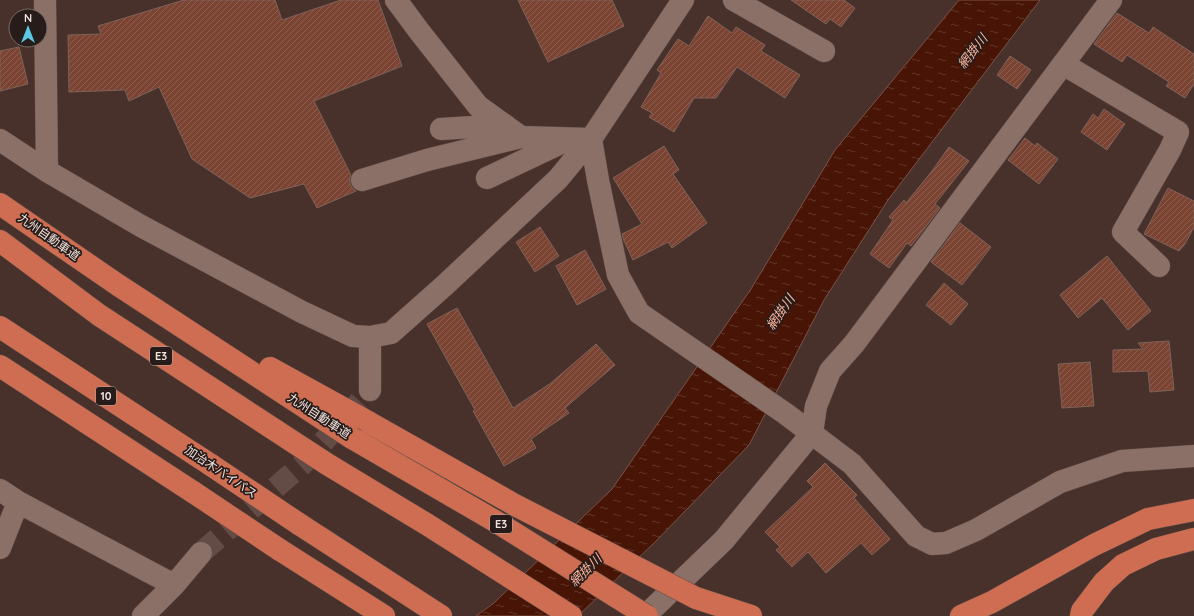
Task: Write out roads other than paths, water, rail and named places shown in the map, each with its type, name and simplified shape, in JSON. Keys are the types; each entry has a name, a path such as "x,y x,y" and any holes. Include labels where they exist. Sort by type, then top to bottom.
{"highway":[{"name":"九州自動車道","path":"0,204 118,285 352,438 495,521 646,616"},
{"name":"E3","path":"0,241 99,315 327,464 428,525 571,616"},
{"path":"118,285 515,504 696,598 751,616"},
{"name":"加治木バイパス","path":"0,327 441,616"},
{"path":"0,366 380,614"},
{"path":"961,616 992,602 1094,545 1148,519 1194,510"},
{"path":"1080,616 1082,611 1104,582 1122,565 1156,549 1194,539"}],"street":[{"path":"45,0 47,171"},
{"path":"396,0 478,106 513,132"},
{"path":"0,140 47,171 141,226 302,312 354,336 370,337 391,333 445,285 558,179 581,139 683,0"},
{"path":"734,0 824,50"},
{"path":"646,616 724,540 812,433 816,406 830,371 854,344 1111,0"},
{"path":"1063,64 1178,132 1170,150 1122,232 1159,266"},
{"path":"442,129 513,132 581,139"},
{"path":"362,180 513,132"},
{"path":"487,178 581,139"},
{"path":"581,139 598,180 618,274 639,313 786,414 852,464 916,536 932,544 946,543 976,530 1060,482 1122,461 1194,456"},
{"path":"370,337 370,390"},
{"path":"0,490 18,502 174,586"},
{"path":"0,548 18,502"},
{"path":"145,615 174,586 202,553"}],"water":[{"name":"網掛川","path":"959,0 1040,0 888,200 824,300 749,445 656,541 578,616 476,616 494,603 612,489 751,289 835,150"}],"tunnel":[{"path":"201,553 305,462 370,390"}]}
